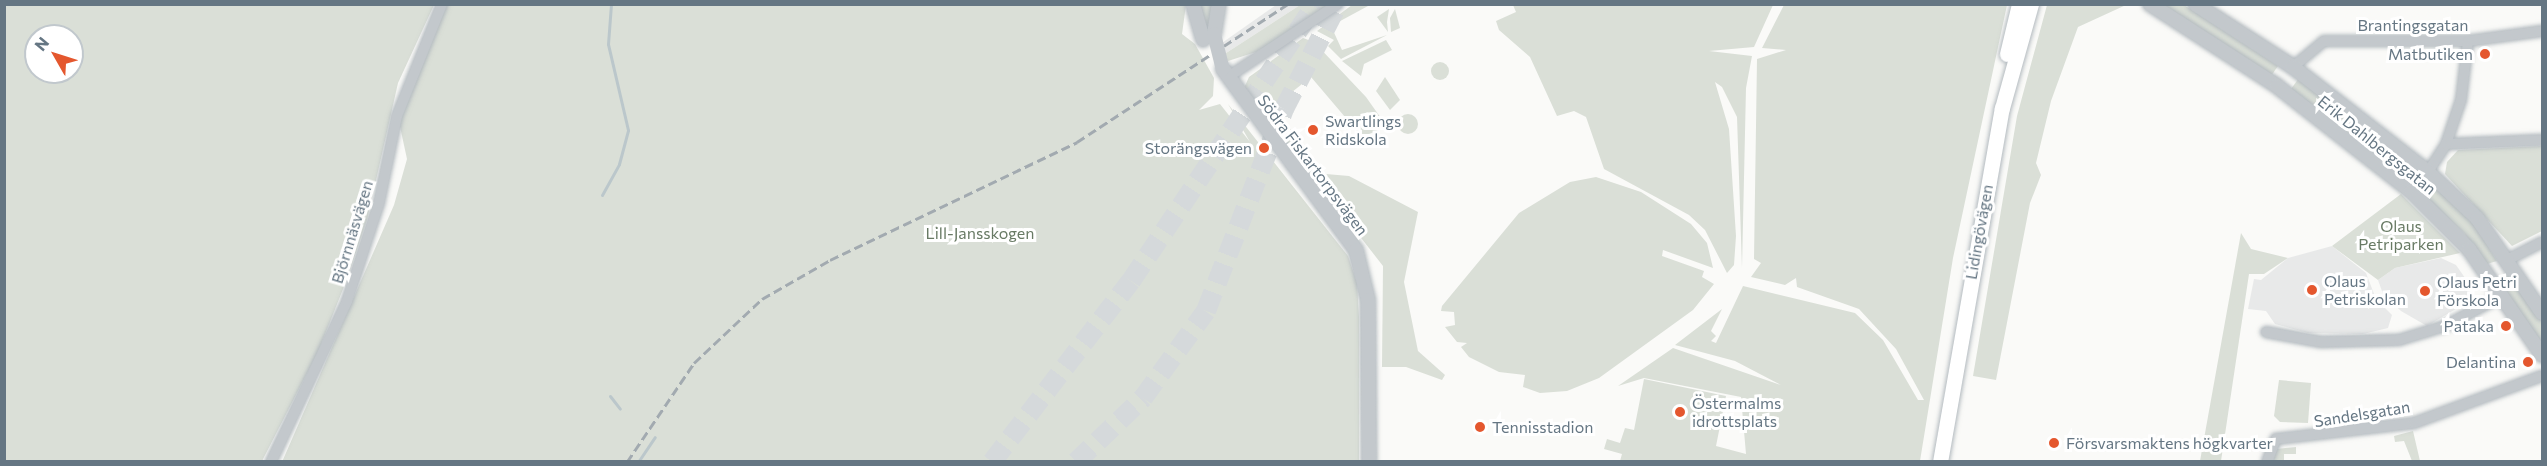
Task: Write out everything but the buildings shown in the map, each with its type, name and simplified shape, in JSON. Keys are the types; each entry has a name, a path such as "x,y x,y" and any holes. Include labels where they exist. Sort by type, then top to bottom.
{"main road":[{"name":"Lidingövägen","path":"1933,462 1987,147 2019,4"},
{"name":"Lidingövägen","path":"1940,462 2002,108 2031,4"}],"street":[{"name":"Björnnäsvägen","path":"271,462 347,301 379,203 397,116 442,4"},
{"path":"1193,4 1209,37"},
{"path":"1209,37 1219,4"},
{"path":"1226,73 1338,4"},
{"name":"Erik Dahlbergsgatan","path":"2195,4 2293,67 2427,172 2477,218 2542,313"},
{"name":"Erik Dahlbergsgatan","path":"2151,5 2277,86 2411,191 2487,274 2542,355"},
{"name":"Brantingsgatan","path":"2293,67 2324,41 2468,41 2542,31"},
{"name":"Södra Fiskartorpsvägen","path":"1209,37 1226,73 1356,250 1368,300 1369,462"},
{"path":"2411,191 2446,144 2461,100 2468,41"},
{"path":"2277,86 2293,67"},
{"path":"2446,144 2542,140"},
{"path":"2487,274 2507,260 2542,242"},
{"path":"2266,332 2321,342 2399,340 2445,326 2502,296"},
{"name":"Sandelsgatan","path":"2267,462 2276,439 2414,423 2542,376"}],"shaded area":[{"path":"1276,5 1300,5 1223,55 1219,45"},
{"name":"Olaus Petriskolan","path":"2332,246 2366,273 2376,299 2392,315 2388,328 2363,334 2308,333 2275,324 2266,311 2248,309 2254,279 2261,280 2288,258"},
{"name":"Olaus Petri Förskola","path":"2441,258 2456,265 2470,285 2471,300 2427,326 2401,311 2383,294 2378,280 2395,268"}],"green space":[{"path":"4,5 434,5 398,83 367,220 347,279 318,352 262,461 5,461"},
{"name":"Lill-Jansskogen","path":"445,5 1186,5 1182,34 1195,44 1214,78 1213,96 1199,110 1220,104 1250,142 1228,104 1348,256 1357,283 1359,317 1359,461 282,462 394,205 407,159 399,122"},
{"path":"1195,5 1215,5 1211,36 1200,41"},
{"path":"1300,5 1333,5 1256,52 1228,61 1223,55"},
{"path":"1352,5 1391,5 1368,6 1331,26 1342,50 1387,35 1341,59 1328,46 1334,40 1317,31"},
{"path":"1513,5 1773,5 1754,47 1709,51 1752,56 1746,88 1742,268 1737,117 1722,87 1715,82 1729,129 1736,236 1734,265 1727,273 1705,230 1689,215 1604,169 1586,117 1574,111 1557,116 1530,57 1499,30 1496,21 1516,12"},
{"path":"1784,5 2007,5 1953,258 1920,461 1620,461 1622,454 1604,449 1607,439 1620,443 1625,428 1634,430 1644,379 1726,396 1716,446 1746,454 1741,397 1644,378 1618,386 1673,348 1781,385 1735,361 1675,345 1722,309 1711,331 1716,336 1711,341 1716,343 1743,286 1855,313 1883,340 1918,400 1924,400 1896,349 1859,309 1797,287 1796,278 1785,285 1751,277 1761,263 1754,259 1757,59 1786,50 1762,48"},
{"path":"2047,5 2126,5 2078,27 2051,101 2036,163 2041,175 2030,203 1996,380 1973,376 2017,116"},
{"path":"2162,5 2184,5 2278,66 2271,76"},
{"path":"1389,9 1387,22 1388,32 1377,17"},
{"path":"1395,9 1400,28 1391,32 1390,18"},
{"path":"1303,38 1314,42 1366,97 1383,121 1381,129 1362,137 1311,77 1273,107 1326,174 1349,176 1418,212 1404,282 1418,351 1445,375 1442,380 1406,367 1382,367 1383,266 1244,88 1249,77"},
{"path":"1386,40 1392,50 1364,64 1361,76 1342,61"},
{"path":"1436,62 1444,62 1449,67 1447,78 1436,80 1431,75 1431,67"},
{"path":"1385,77 1400,100 1390,110 1376,91"},
{"path":"2299,78 2416,169 2408,178 2291,89"},
{"path":"1408,114 1415,117 1418,124 1415,131 1408,134 1401,131 1398,124 1401,117"},
{"path":"2542,146 2542,231 2512,246 2445,174 2447,162 2458,150"},
{"path":"1596,177 1641,192 1691,224 1707,243 1713,268 1663,250 1662,256 1704,271 1702,277 1714,284 1693,310 1599,378 1567,391 1540,393 1523,387 1525,375 1499,372 1469,357 1461,347 1467,343 1457,342 1445,327 1455,325 1454,312 1441,311 1442,306 1519,213 1570,182"},
{"path":"2432,185 2474,224 2497,261 2487,264 2464,233 2424,195"},
{"name":"Olaus Petriparken","path":"2401,194 2460,253 2395,268 2378,280 2332,246"},
{"path":"2241,233 2251,249 2288,258 2264,274 2249,274 2221,461 2200,461"},
{"path":"2510,274 2542,322 2542,346 2499,282"},
{"path":"2279,380 2311,383 2308,423 2280,422 2274,416"},
{"path":"2413,431 2420,461 2412,461 2404,441 2395,442 2394,436"},
{"path":"2296,447 2296,454 2284,454 2284,461 2273,462 2276,449"}],"waterway":[{"path":"602,195 619,164 628,130 608,44 611,4"},
{"path":"610,396 620,409"},
{"path":"638,462 655,437"}],"tunnel":[{"path":"992,462 1131,281 1316,4"},
{"path":"1076,462 1143,398 1206,311 1284,109 1338,4"}],"railway":[{"path":"627,462 694,363 762,299 830,260 1077,142 1288,4"}],"place":[{"name":"Matbutiken","path":"2485,54"},
{"name":"Swartlings Ridskola","path":"1313,130"},
{"name":"Storängsvägen","path":"1264,148"},
{"name":"Olaus Petriskolan","path":"2312,290"},
{"name":"Olaus Petri Förskola","path":"2425,291"},
{"name":"Pataka","path":"2506,326"},
{"name":"Delantina","path":"2528,362"},
{"name":"Östermalms idrottsplats","path":"1680,412"},
{"name":"Tennisstadion","path":"1480,427"},
{"name":"Försvarsmaktens högkvarter","path":"2054,443"}]}
